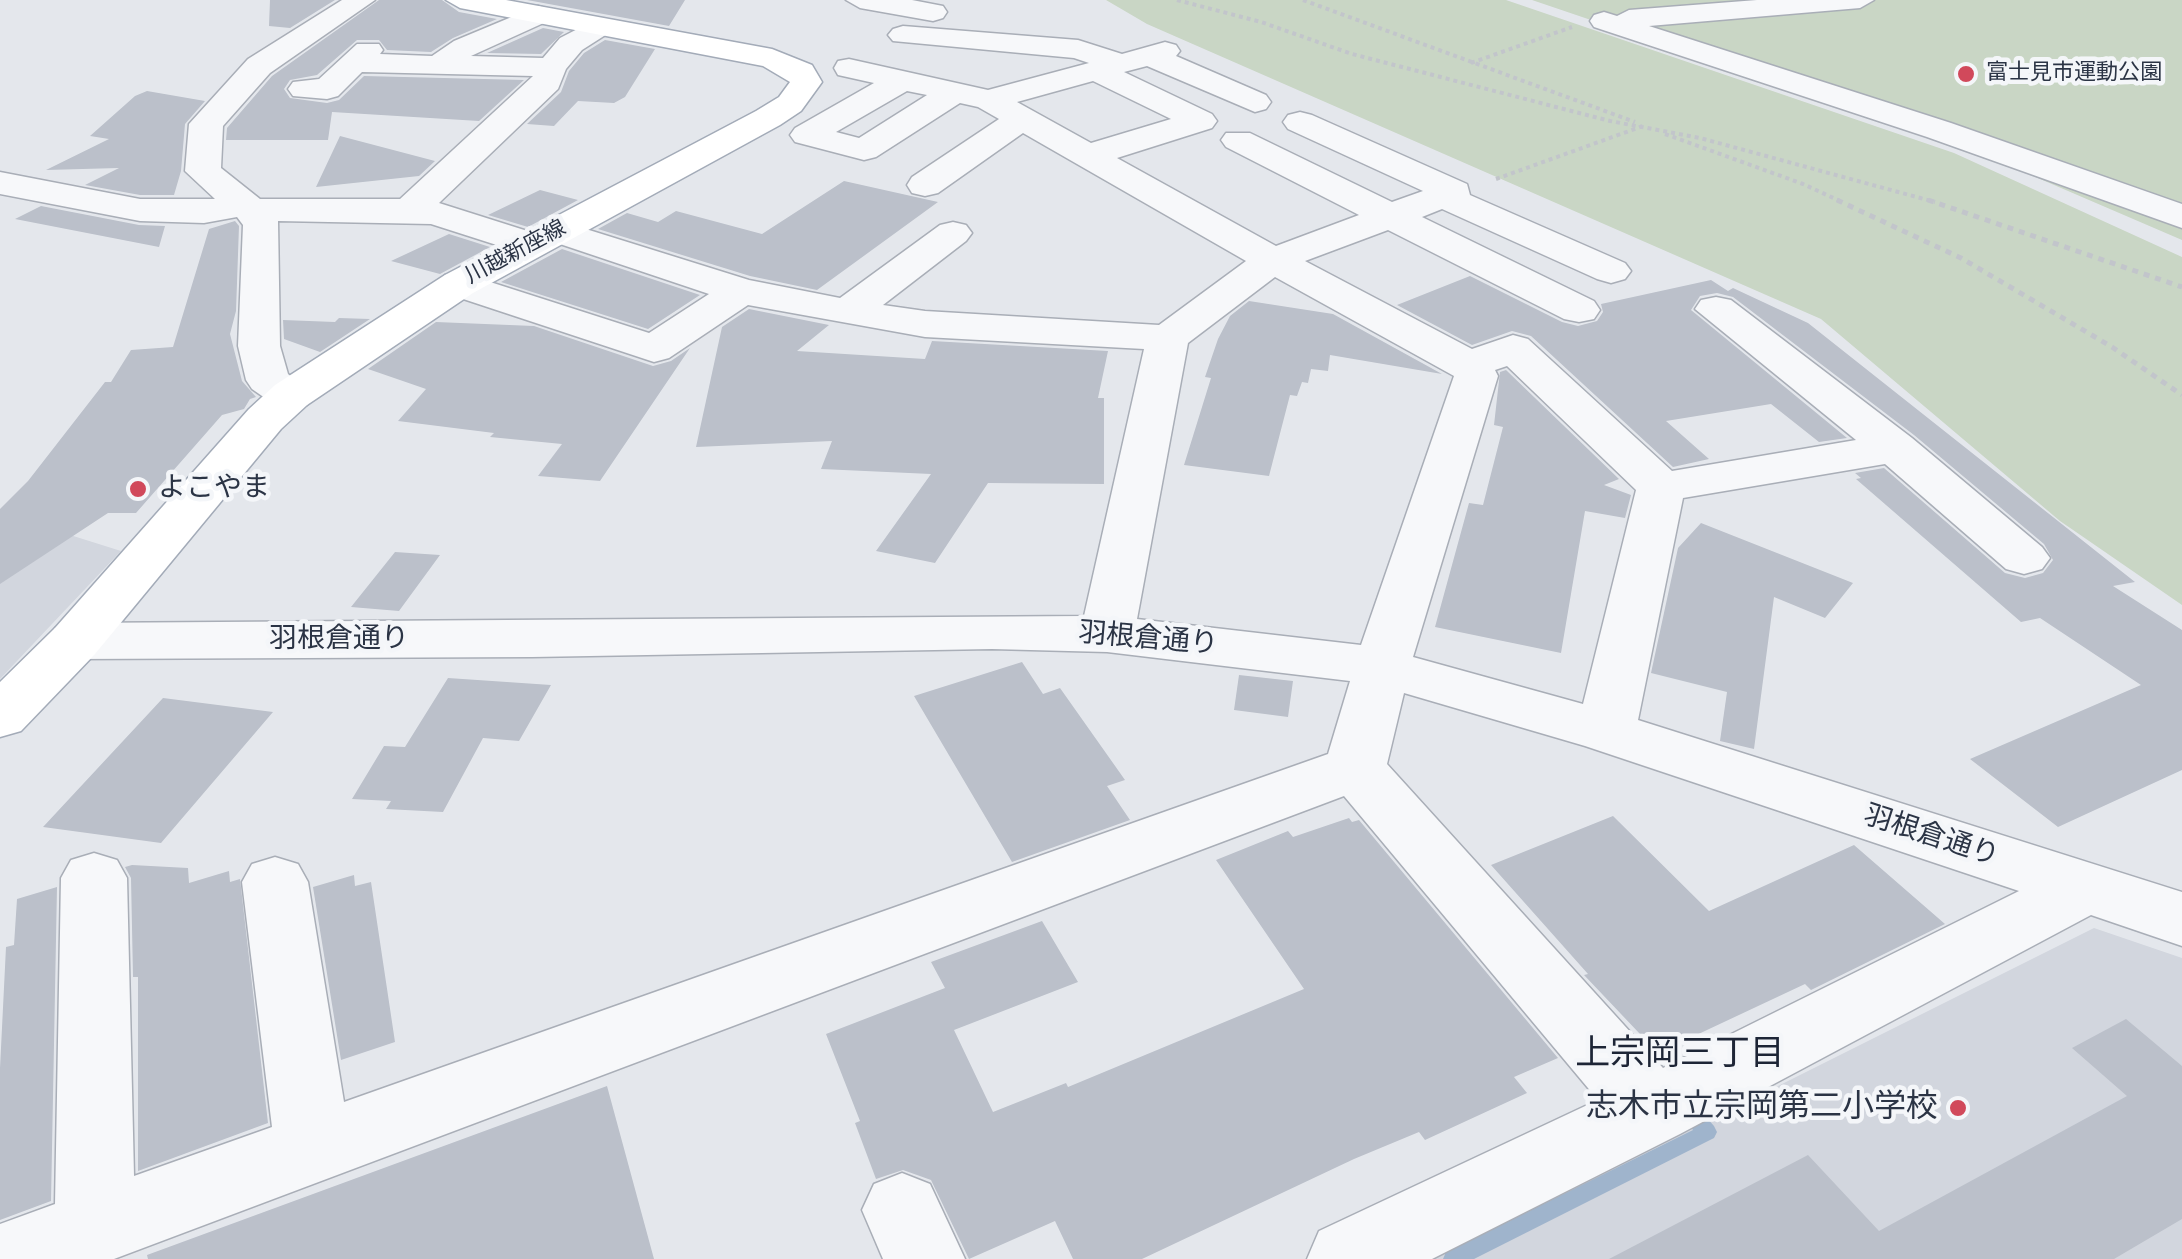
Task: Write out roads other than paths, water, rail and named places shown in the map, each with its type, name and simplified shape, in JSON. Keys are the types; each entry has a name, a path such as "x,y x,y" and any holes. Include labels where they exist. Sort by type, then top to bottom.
{"main road":[{"path":"460,0 772,58 801,72 806,82"},
{"name":"川越新座線","path":"0,717 75,641 291,395 459,284 768,118 790,104 806,82"}],"street":[{"path":"291,395 268,380 259,346 262,225 248,208 203,172 206,124 259,66 361,0"},
{"path":"860,0 941,6"},
{"path":"1860,0 1733,5 1594,22 1939,130 2182,216"},
{"path":"806,82 849,68 941,6"},
{"path":"438,64 519,8"},
{"path":"410,210 547,77 571,44 603,27"},
{"path":"902,35 1078,49 1132,60 1255,102"},
{"path":"374,90 316,89 361,56 547,77"},
{"path":"989,100 1132,60"},
{"path":"1089,155 1200,121 1132,60"},
{"path":"849,68 989,100 1273,260 1470,365 1476,376 1382,668 1355,768"},
{"path":"459,90 547,77"},
{"path":"904,80 807,135 864,150 956,92"},
{"path":"925,185 1022,119"},
{"path":"0,184 140,210 204,212 248,208 436,213 544,237 741,291 848,312 925,324 1168,338 1273,260 1454,192 1300,122"},
{"path":"1238,140 1579,310"},
{"path":"1443,196 1611,271"},
{"path":"848,312 953,233"},
{"path":"459,284 654,349 741,291"},
{"path":"1716,309 1895,448 2024,558"},
{"path":"1107,634 1168,338"},
{"path":"1470,365 1513,348 1661,486"},
{"path":"1661,486 1895,448"},
{"path":"1606,730 1661,486"},
{"name":"羽根倉通り","path":"75,641 992,631 1107,634 1382,668 1606,730 2182,919"},
{"path":"1355,768 1654,1110"},
{"path":"10,1259 1355,768"},
{"path":"94,878 95,1228"},
{"path":"275,882 313,1147"},
{"path":"1348,1259 1654,1110 2085,888"}],"waterway":[{"path":"1453,1259 1707,1132 1688,1111"}],"place":[{"name":"富士見市運動公園","path":"1966,74"},
{"name":"よこやま","path":"138,489"},
{"name":"志木市立宗岡第二小学校","path":"1958,1108"}],"district":[{"name":"上宗岡三丁目","path":"1680,1055"}]}
